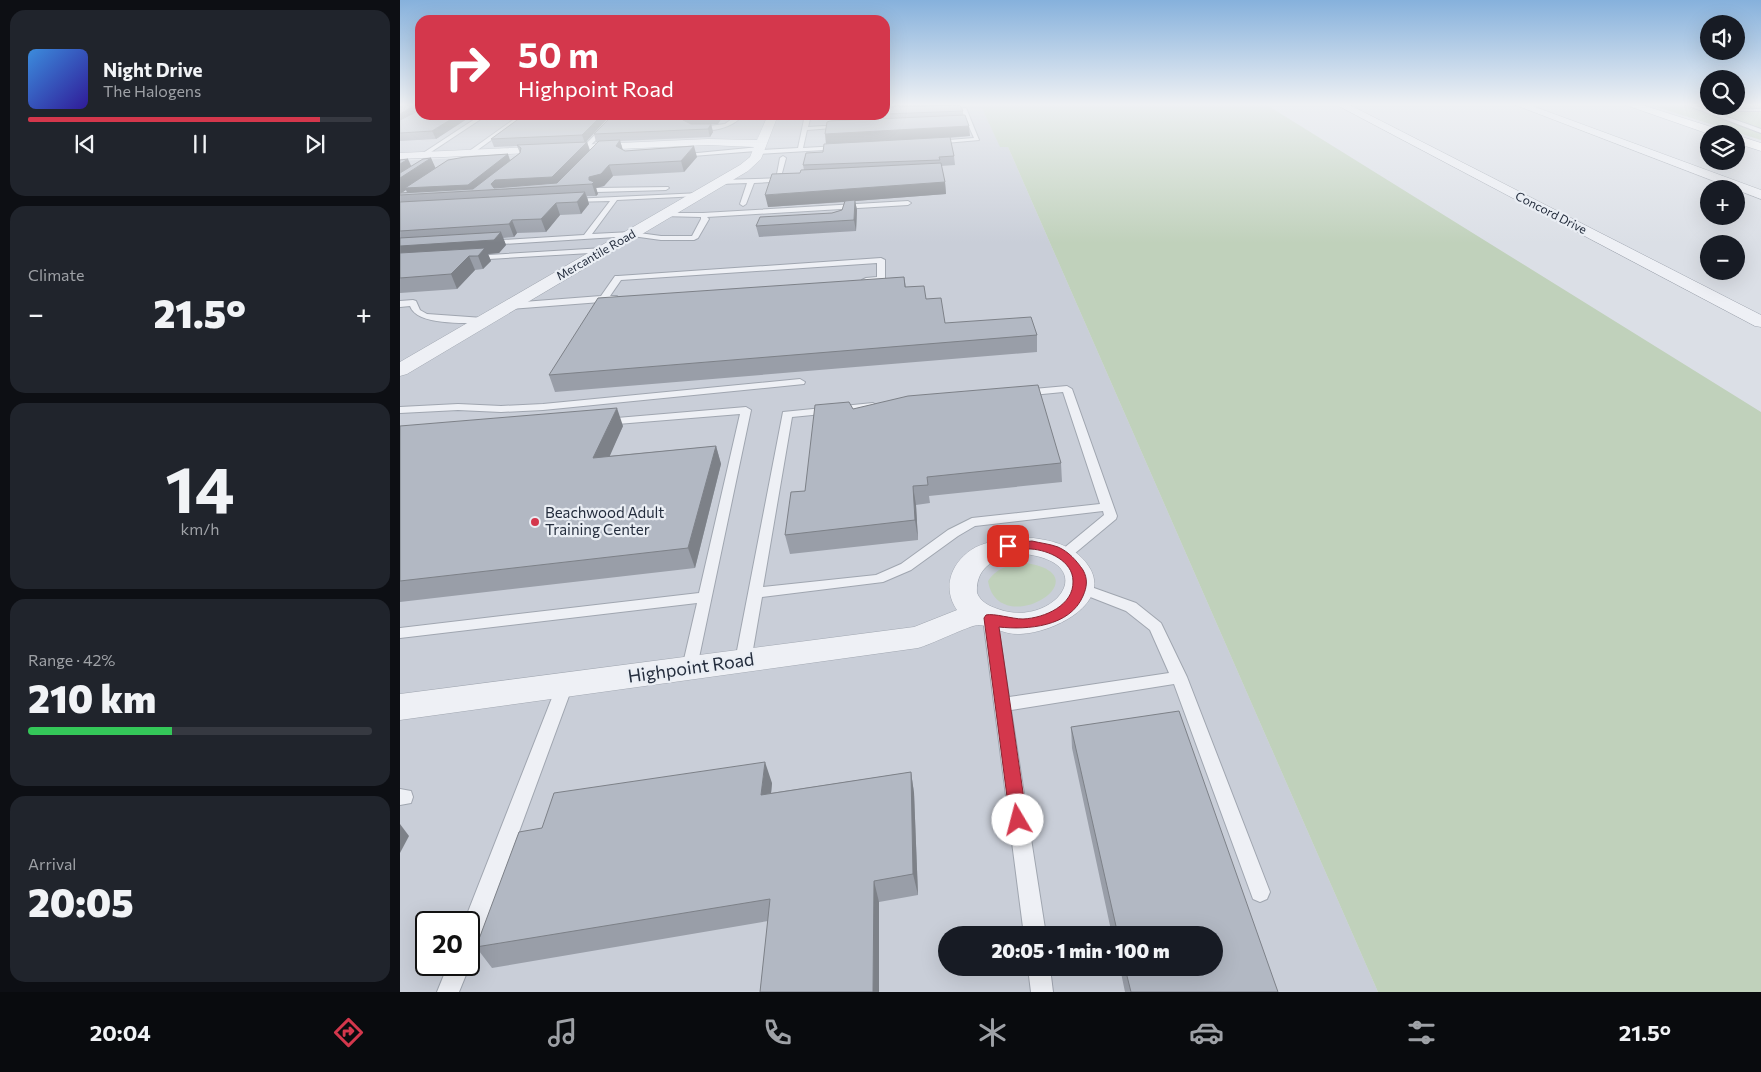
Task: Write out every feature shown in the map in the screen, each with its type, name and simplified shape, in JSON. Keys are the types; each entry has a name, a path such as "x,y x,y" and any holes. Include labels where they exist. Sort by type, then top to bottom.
{"street":[{"path":"400,156 527,150"},
{"path":"752,150 763,154 764,150"},
{"name":"Concord Drive","path":"1429,150 1761,322"},
{"path":"1642,150 1761,195"},
{"name":"Mercantile Road","path":"400,370 717,184 763,154"},
{"path":"1032,545 1054,550 1071,561 1080,576 1080,588 1075,600 1064,610 1049,618 1024,624 999,622 984,616 965,599 962,582 970,567 986,554 1008,546 1032,545"},
{"name":"Highpoint Road","path":"400,706 918,637 984,616"}],"lane":[{"path":"423,155 430,150"},
{"path":"454,162 472,150"},
{"path":"520,159 533,150"},
{"path":"592,158 598,150"},
{"path":"624,156 629,150"},
{"path":"676,156 763,154 797,150"},
{"path":"763,154 793,158"},
{"path":"803,157 842,155"},
{"path":"779,173 783,158"},
{"path":"597,190 791,180"},
{"path":"742,204 751,182"},
{"path":"566,202 699,194"},
{"path":"586,237 615,199"},
{"path":"664,215 704,217 842,206 908,203"},
{"path":"841,217 842,206"},
{"path":"758,221 760,212"},
{"path":"478,243 632,234 661,238 694,238 704,217"},
{"path":"465,259 604,250"},
{"path":"604,299 618,278 882,260 881,279 861,280"},
{"path":"510,306 624,298"},
{"path":"400,304 413,303 416,311 425,317 483,322"},
{"path":"400,410 458,407 501,409 543,407 800,382"},
{"path":"1009,394 1067,389 1111,516 1063,556"},
{"path":"743,661 787,414 884,405"},
{"path":"588,424 746,410 690,668"},
{"path":"756,593 878,579 906,567 953,532 972,522 1107,507"},
{"path":"1080,588 1131,607 1156,627 1179,677 1260,892"},
{"path":"400,633 705,597"},
{"path":"984,616 1002,705 1033,926"},
{"path":"1002,705 1179,677"},
{"path":"479,911 565,685"},
{"path":"448,992 455,976"},
{"path":"1040,976 1042,992"}],"shaded area":[{"path":"400,150 566,150 400,156"},
{"path":"614,150 1009,150 1378,992 400,992 400,161"}],"green space":[{"path":"1009,150 1340,150 1761,412 1761,992 1378,992"},
{"path":"1026,563 1048,570 1056,580 1052,590 1041,600 1026,606 1010,606 996,598 988,581 992,576 1005,567"}],"building":[{"path":"521,150 579,150 552,177 495,180 491,184 494,188 557,183 590,150 690,150 681,161 609,165 601,174 589,177 589,180 594,182 592,184 400,195 400,193 473,189 520,153"},
{"path":"823,150 953,150 954,156 939,157 940,160 803,165 806,153 823,152"},
{"path":"508,154 468,185 405,188 448,160"},
{"path":"431,158 400,178 400,173 423,159"},
{"path":"408,159 400,164 400,160"},
{"path":"941,163 945,182 765,195 772,174 800,173 801,170"},
{"path":"585,192 577,202 556,203 541,219 512,220 509,224 400,231 400,202"},
{"path":"855,200 854,220 756,226 760,217 832,213 842,210 845,201"},
{"path":"501,232 494,240 400,246 400,238"},
{"path":"485,248 478,256 469,256 451,274 400,278 400,253"},
{"path":"904,277 905,287 924,286 926,299 941,298 945,323 1031,317 1037,335 549,375 598,298"},
{"path":"1038,385 1061,463 927,477 928,485 913,486 915,520 785,535 791,492 805,491 815,405 849,402 853,409 908,396"},
{"path":"617,408 593,458 716,446 688,548 400,581 400,426"},
{"path":"1179,711 1278,992 1131,992 1127,976 1223,976 1223,926 1116,926 1071,727"},
{"path":"765,762 761,795 911,772 913,874 874,881 873,992 760,992 770,899 480,946 480,936 519,832 542,828 554,793"}],"place":[{"name":"Beachwood Adult Training Center","path":"535,522"}],"route":[{"path":"1008,546 1032,545 1054,550 1071,561 1080,576 1080,588 1075,600 1064,610 1049,618 1024,624 999,622 990,618 1018,820"}]}
